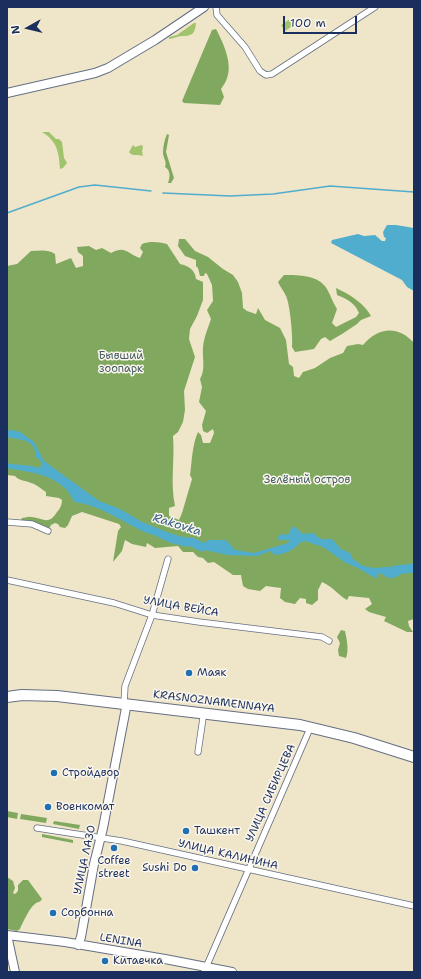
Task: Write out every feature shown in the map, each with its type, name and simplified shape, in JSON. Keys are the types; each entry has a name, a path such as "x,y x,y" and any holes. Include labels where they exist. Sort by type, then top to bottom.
{"highway":[{"name":"KRASNOZNAMENNAYA","path":"7,697 29,695 58,698 309,730 354,738 414,758"},
{"path":"7,702 58,698"},
{"path":"182,713 202,718 309,730 414,762"}],"street":[{"path":"7,93 95,73 108,68 155,40 204,7"},
{"path":"216,7 217,15 245,47 260,71 266,75 272,74 374,7"},
{"path":"7,522 32,524 48,532"},
{"name":"УЛИЦА ЛАЗО","path":"78,945 81,937 125,706 125,686 152,614 168,559"},
{"name":"УЛИЦА ВЕЙСА","path":"7,580 114,603 152,614 199,622 322,637 329,641"},
{"path":"198,752 202,718"},
{"name":"УЛИЦА СИБИРЦЕВА","path":"205,970 309,730"},
{"name":"УЛИЦА КАЛИНИНА","path":"37,828 122,841 414,906"},
{"path":"7,935 15,972"},
{"name":"LENINA","path":"7,935 165,959 205,970 232,972"}],"green space":[{"path":"290,19 294,25 285,31 281,25"},
{"path":"196,23 195,30 191,35 178,36 169,39 169,37 177,35"},
{"path":"216,29 224,47 229,66 227,79 221,89 224,97 220,105 184,103 182,101 212,30"},
{"path":"42,132 49,132 56,139 59,139 62,142 64,158 67,163 63,168 60,169 58,152 54,143"},
{"path":"167,134 169,135 166,152 174,178 171,183 168,183 170,174 165,167 166,162 163,154"},
{"path":"133,145 135,147 142,145 143,156 130,154 129,152"},
{"name":"Зелёный остров","path":"179,239 185,239 195,251 208,257 233,275 238,282 242,293 243,308 256,314 258,308 265,320 280,328 286,340 289,364 293,367 294,376 299,378 303,372 315,368 330,358 343,353 347,346 358,344 363,345 375,335 388,330 401,333 414,343 414,619 408,621 413,632 407,632 384,621 386,617 369,612 365,609 372,604 369,598 349,596 347,600 322,582 318,590 318,600 312,605 306,603 306,599 300,598 295,604 285,602 280,598 281,588 266,586 260,591 248,589 243,586 241,575 233,575 214,562 208,563 193,552 183,552 178,546 155,548 147,543 146,547 132,544 125,540 122,551 113,562 118,531 121,527 119,524 82,512 72,516 65,528 60,527 55,523 51,525 49,529 21,520 22,518 29,517 46,520 51,519 60,508 62,500 59,498 46,496 46,492 35,484 20,480 15,476 7,475 7,266 17,264 31,251 49,251 55,254 56,264 71,258 76,268 83,266 83,256 78,252 77,247 89,246 96,250 102,248 111,253 123,250 140,258 143,252 140,248 142,244 154,242 167,244 180,264 191,268 196,279 203,282 203,300 190,329 189,339 195,357 184,391 185,410 183,422 178,432 173,436 173,489 175,506 169,508 169,516 179,520 192,479 190,475 192,453 198,432 201,435 203,443 210,443 214,433 213,429 207,433 203,431 202,425 206,411 199,402 202,387 200,379 203,367 204,343 211,319 207,310 213,301 212,285 207,274 205,273 204,276 200,276 196,266 196,260 185,256 178,246"},
{"path":"284,275 314,278 323,284 337,309 332,323 336,327 356,317 359,313 350,302 337,295 336,288 356,299 371,316 361,320 330,341 325,337 321,339 314,349 295,352 292,347 289,306 285,294 278,282"},
{"path":"341,630 345,631 348,648 346,658 339,656 338,650 340,643 337,637"},
{"path":"7,811 18,813 17,819 7,817"},
{"path":"21,814 47,818 46,823 20,819"},
{"path":"54,821 80,825 79,829 53,824"},
{"path":"42,834 73,840 73,843 42,837"},
{"path":"7,877 13,881 15,888 13,893 15,894 18,891 18,885 23,880 28,880 42,899 31,908 20,929 17,931 7,929"}],"water":[{"path":"387,225 414,228 414,291 407,287 402,280 331,243 332,240 358,234 364,236 375,235 382,241 385,241 386,238 384,237 383,232"},
{"path":"12,430 20,432 34,442 44,461 99,501 120,509 142,522 175,535 185,542 184,544 171,543 140,530 92,506 75,502 66,489 45,476 7,468 7,463 39,468 42,465 40,460 36,457 33,446 30,443 7,437 7,431"},
{"path":"292,527 295,527 303,534 314,533 320,538 332,539 341,549 350,553 353,559 363,566 374,568 401,566 407,568 402,574 394,578 389,578 379,573 378,577 375,578 346,563 323,547 305,541 282,554 275,555 270,551 257,556 228,555 200,549 190,544 194,541 202,545 208,540 226,540 235,550 254,553 288,543 290,540 279,540 277,538 281,534 288,535"}],"waterway":[{"path":"7,213 79,187 95,185 151,191"},
{"path":"163,193 230,196 273,194 330,186 414,192"},
{"name":"Rakovka","path":"174,539 192,542 202,547"},
{"name":"Rakovka","path":"396,570 414,568"}],"place":[{"name":"Маяк","path":"189,673"},
{"name":"Стройдвор","path":"54,773"},
{"name":"Военкомат","path":"48,807"},
{"name":"Ташкент","path":"186,831"},
{"name":"Coffee street","path":"114,848"},
{"name":"Sushi Do","path":"195,868"},
{"name":"Сорбонна","path":"53,913"},
{"name":"Китаечка","path":"105,961"}],"park label":[{"name":"Бывший зоопарк","path":"121,362"}]}
